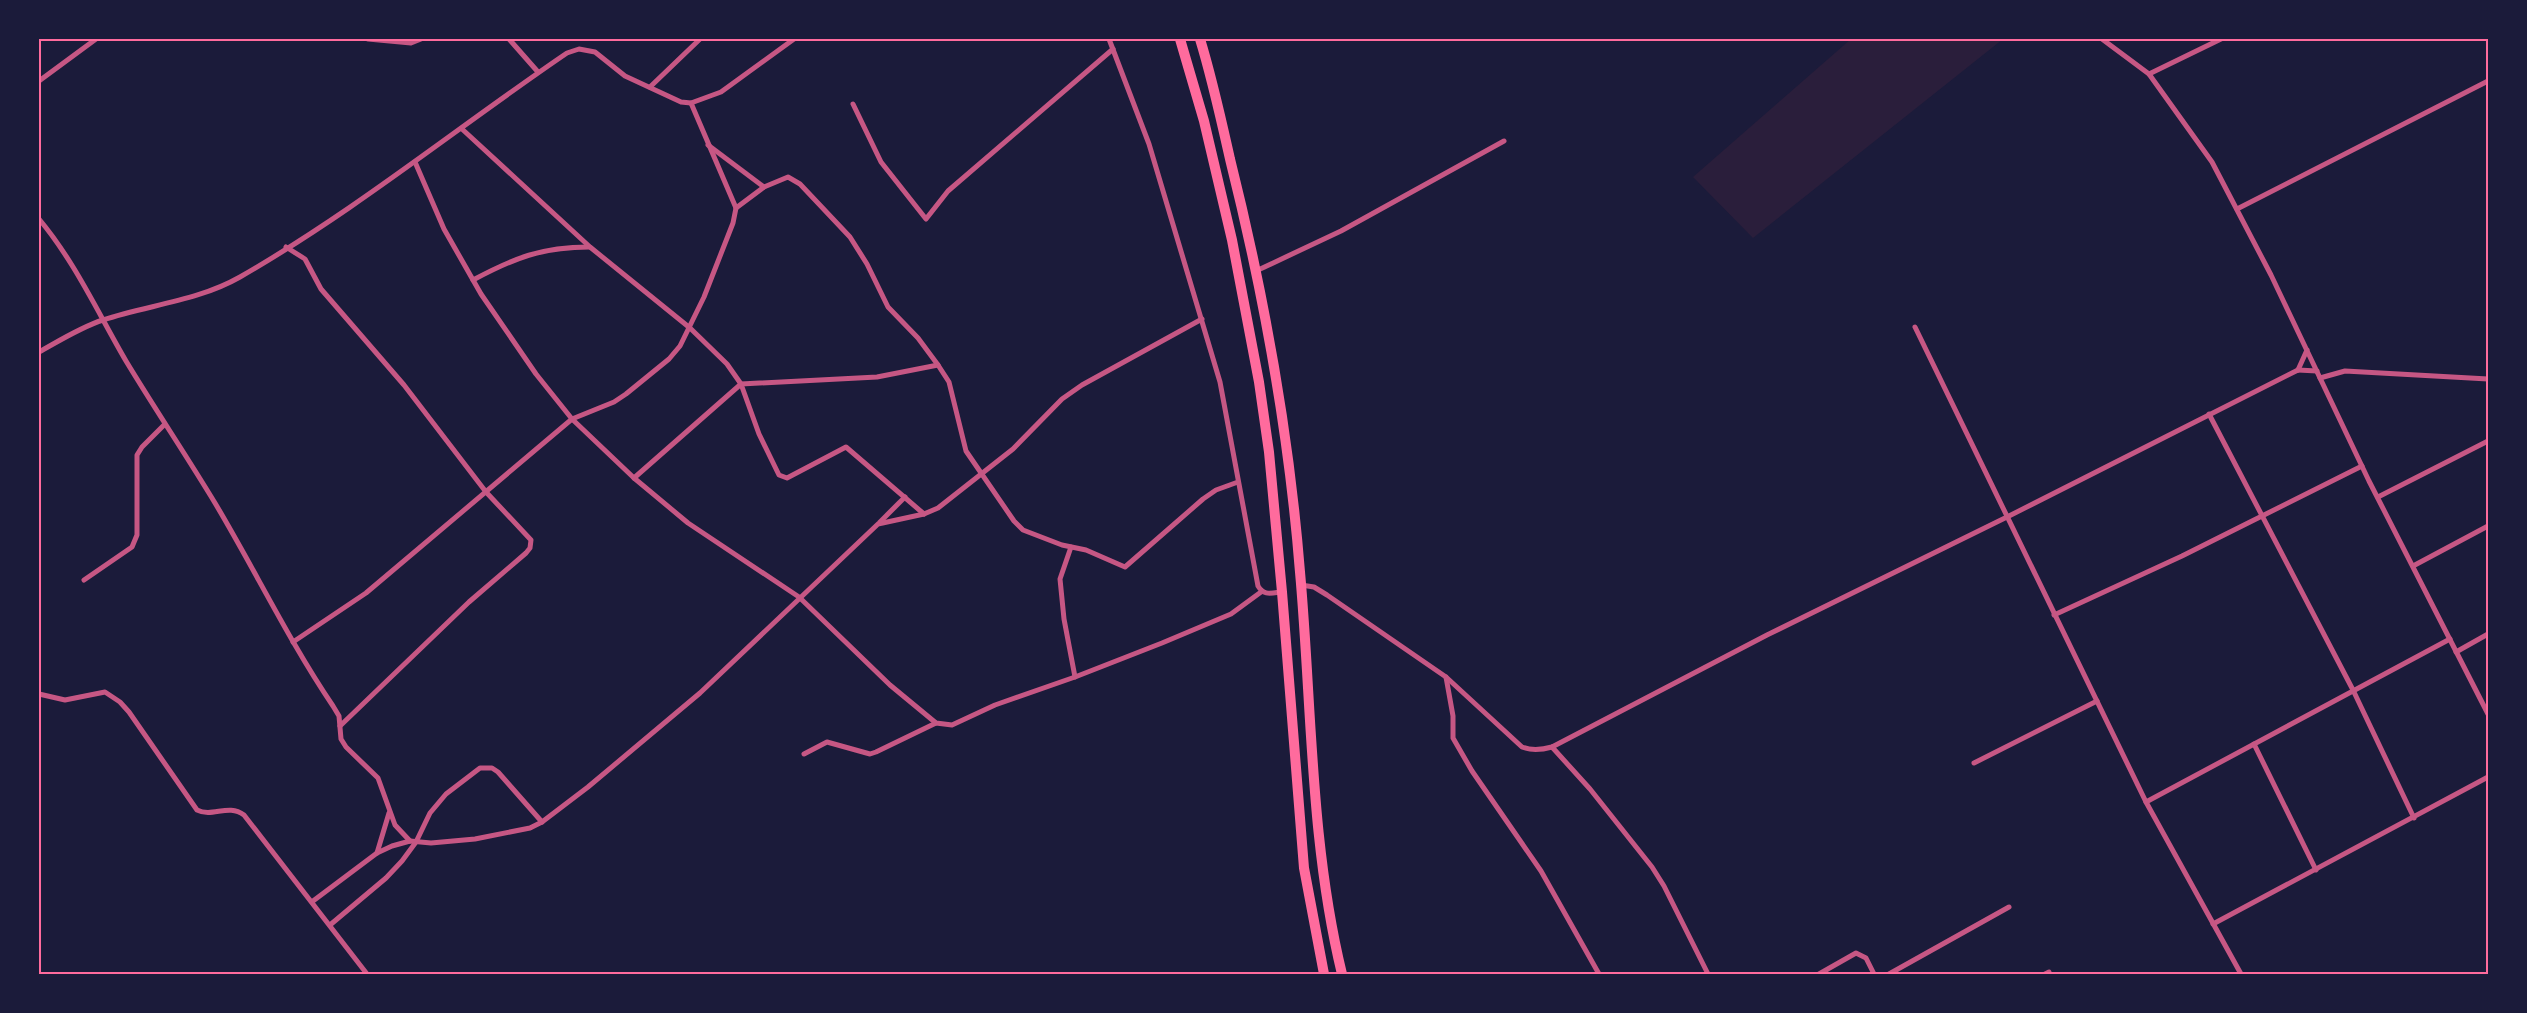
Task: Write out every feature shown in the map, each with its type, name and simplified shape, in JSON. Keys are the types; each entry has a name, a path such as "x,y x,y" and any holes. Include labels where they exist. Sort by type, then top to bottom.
{"main road":[{"path":"1180,39 1204,121 1232,240 1257,373 1269,452 1304,868 1324,974"},
{"path":"1200,39 1256,271 1287,448 1302,585 1309,717 1324,879 1333,937 1342,974"}],"street":[{"path":"39,81 96,39"},
{"path":"368,39 411,43 421,39"},
{"path":"508,39 538,72"},
{"path":"650,87 700,39"},
{"path":"39,352 102,320 171,303 221,286 238,277 414,162 567,53 586,50 594,52 625,76 680,102 691,103 721,92 794,39"},
{"path":"1109,39 1149,144 1220,382 1258,586 1261,592 1266,594 1282,592"},
{"path":"2102,39 2148,74 2212,162 2308,350 2362,466 2488,714"},
{"path":"2148,74 2221,39"},
{"path":"853,104 881,162 926,219 948,191 1113,49"},
{"path":"2237,209 2488,81"},
{"path":"293,642 366,593 572,419 614,402 626,394 669,359 680,346 690,328 733,224 736,208 691,103"},
{"path":"462,129 590,247 690,328 727,364 740,384 759,434 779,475 787,478 846,448 924,514"},
{"path":"1256,271 1341,231 1504,140"},
{"path":"708,145 764,188"},
{"path":"414,162 444,229 473,280 536,374 572,419 634,478 688,523 799,597 890,685 936,723 952,725 995,705 1075,677 1231,614 1261,592"},
{"path":"736,208 764,188 788,177 800,184 850,237 867,264 888,308 918,338 949,382 966,451 1018,526 1062,546 1086,550 1126,567 1203,499 1216,490 1238,482"},
{"path":"39,219 66,255 164,425 215,503 293,642 333,706 340,726 341,739 346,747 378,778 389,813 395,824 413,842"},
{"path":"286,247 305,258 321,289 404,385 486,492 531,540 530,548 469,602 340,726"},
{"path":"473,280 507,261 534,252 567,247 590,247"},
{"path":"878,524 924,514 954,497 1013,449 1062,398 1202,319"},
{"path":"1915,327 2146,802 2241,974"},
{"path":"2298,370 2308,350"},
{"path":"634,478 740,384 877,377 938,365"},
{"path":"1302,585 1327,594 1446,677 1522,747 1530,750 1552,747 1750,644 2008,518 2298,370 2317,371"},
{"path":"2320,378 2345,371 2474,376 2488,379"},
{"path":"2210,414 2353,690 2414,818"},
{"path":"84,580 132,547 138,524 137,455 142,447 164,425"},
{"path":"2378,497 2488,441"},
{"path":"2054,614 2182,556 2362,466"},
{"path":"313,901 377,853 392,846 413,842 432,843 475,839 530,828 542,822 588,787 700,693 905,498"},
{"path":"2413,566 2488,526"},
{"path":"1071,547 1060,579 1064,619 1075,677"},
{"path":"2456,652 2488,634"},
{"path":"2146,802 2450,639"},
{"path":"1446,677 1453,716 1453,738 1472,771 1542,871 1599,974"},
{"path":"39,694 65,700 99,691 111,694 129,712 197,810 204,813 226,809 237,810 244,815 313,901 356,963 367,974"},
{"path":"1974,763 2097,701"},
{"path":"804,754 827,742 870,754 936,723"},
{"path":"2254,744 2316,870"},
{"path":"1552,747 1590,789 1652,867 1664,886 1708,974"},
{"path":"330,925 386,878 413,842 438,803 480,768 492,768 498,772 542,822"},
{"path":"2213,924 2488,777"},
{"path":"377,853 389,813"},
{"path":"1889,974 2009,907"},
{"path":"1820,974 1856,953 1861,954 1874,974"}],"shaded area":[{"path":"1851,39 2003,39 1753,238 1693,177"}]}
